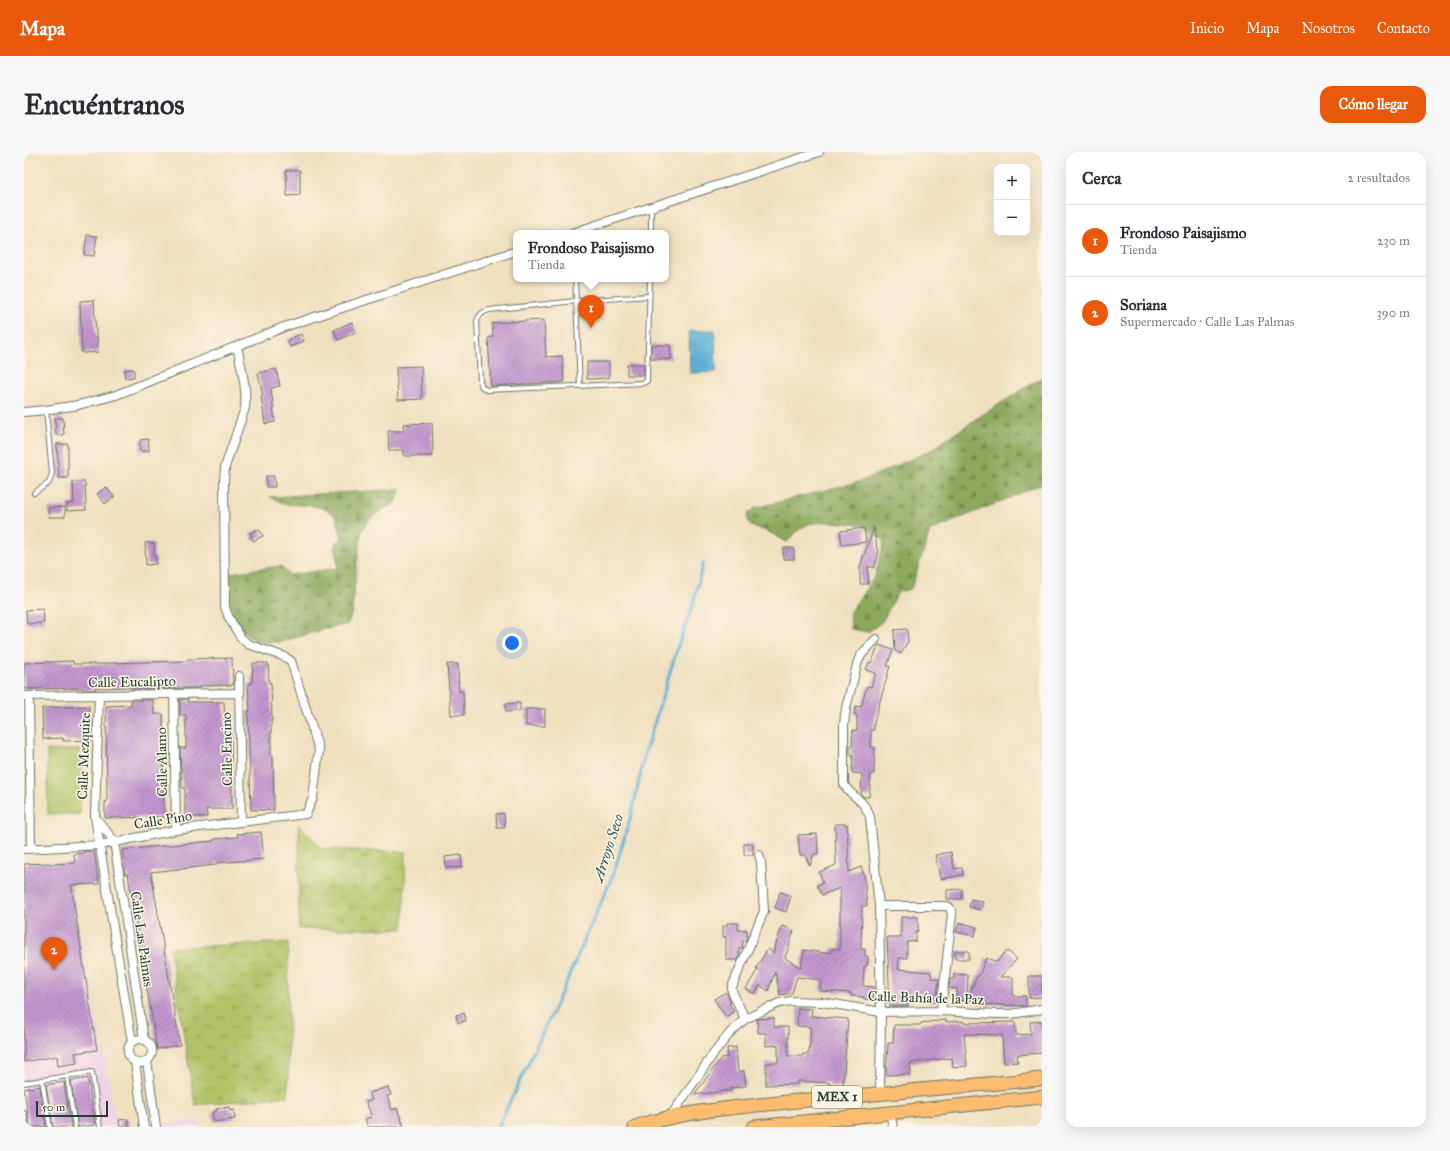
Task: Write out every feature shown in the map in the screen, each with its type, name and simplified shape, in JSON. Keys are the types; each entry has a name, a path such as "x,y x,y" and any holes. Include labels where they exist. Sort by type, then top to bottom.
{"main road":[{"name":"MEX 1","path":"635,1127 670,1117 742,1107 880,1092 1042,1079"},
{"name":"MEX 1","path":"754,1127 1042,1098"}],"street":[{"path":"582,230 819,152"},
{"path":"24,412 78,405 116,395 292,324 513,252"},
{"name":"Calle Pino","path":"27,849 100,845 114,841 176,830 306,814 313,798 319,750 292,661 285,657 248,644 241,638 229,618 225,607 225,467 245,408 246,398 246,390 237,346"},
{"path":"876,639 862,654 858,661 846,708 844,724 844,784 849,791 862,802 870,817 880,906 880,1092"},
{"name":"Calle Encino","path":"240,676 241,822"},
{"name":"Calle Eucalipto","path":"26,696 240,693"},
{"name":"Calle Alamo","path":"174,694 176,830"},
{"name":"Calle Mezquite","path":"99,695 95,817 100,845"},
{"path":"26,696 27,849"},
{"name":"Calle Mezquite","path":"95,817 114,841"},
{"name":"Calle Las Palmas","path":"114,841 144,1040"},
{"name":"Calle Las Palmas","path":"100,845 132,1042"},
{"path":"745,1019 732,991 732,987 764,911 761,862 759,855"},
{"path":"880,906 947,906 950,908 952,914 941,1011"},
{"name":"Calle Bahía de la Paz","path":"670,1117 714,1053 730,1033 745,1019 779,1004 791,1001 822,1002 881,1012 941,1011 1010,1014 1042,1009"},
{"path":"138,1039 144,1040 150,1044 152,1050 150,1057 147,1061 140,1063 135,1062 128,1055 128,1048 132,1042 138,1039"},
{"path":"147,1061 156,1127"},
{"path":"135,1062 144,1127"},
{"path":"890,1113 893,1127"}],"lane":[{"path":"651,207 651,230"},
{"path":"575,282 580,386"},
{"path":"649,296 576,301 489,310 482,313 477,321 480,381 482,387 486,390 643,383 647,381 650,282"},
{"path":"34,493 49,483 52,473 46,410"},
{"path":"24,1083 92,1072 100,1127"},
{"path":"67,1076 75,1127"},
{"path":"42,1080 50,1127"},
{"path":"24,1113 26,1127"}],"shaded area":[{"path":"70,886 117,1127 24,1127 24,888"},
{"path":"199,1120 200,1127 160,1127 160,1125"}],"green space":[{"path":"1042,377 1042,484 930,531 911,589 898,592 882,622 868,632 851,629 850,612 875,576 884,541 862,525 832,522 811,523 801,528 787,542 769,532 751,526 747,520 748,513 755,508 862,481 931,450"},
{"path":"401,489 394,504 378,512 369,520 362,530 352,612 348,624 282,641 271,642 261,642 243,632 236,621 230,604 230,573 281,566 289,575 338,568 335,543 342,538 336,516 325,509 315,506 285,504 270,497"},
{"path":"47,750 80,750 80,814 48,814"},
{"path":"299,825 322,849 406,852 403,929 299,929"},
{"path":"288,942 288,1096 195,1105 170,948"}],"water":[{"path":"715,330 716,372 690,373 689,331"}],"building":[{"path":"286,170 300,170 300,195 287,196"},
{"path":"87,235 97,236 94,256 84,255"},
{"path":"94,300 98,352 82,353 80,301"},
{"path":"544,320 546,357 562,356 564,382 491,386 488,338 493,337 492,323"},
{"path":"352,322 356,332 338,340 334,330"},
{"path":"301,334 304,341 290,347 287,340"},
{"path":"651,345 670,345 671,359 651,359"},
{"path":"587,362 609,362 609,378 587,379"},
{"path":"627,364 644,364 644,375 627,375"},
{"path":"421,366 422,399 398,400 396,367"},
{"path":"134,369 134,377 125,378 124,370"},
{"path":"276,369 280,386 271,388 275,422 265,424 261,396 263,396 258,373"},
{"path":"55,418 63,418 64,435 56,435"},
{"path":"432,423 433,456 404,456 404,450 389,450 388,431 404,431 403,424"},
{"path":"148,439 149,451 140,451 140,440"},
{"path":"57,444 68,444 68,478 59,478"},
{"path":"266,476 274,476 275,487 266,487"},
{"path":"73,482 85,482 86,510 67,511 67,504 74,503"},
{"path":"106,487 114,497 105,504 97,494"},
{"path":"65,507 65,517 49,517 48,508"},
{"path":"864,528 866,542 842,545 840,531"},
{"path":"874,528 878,556 874,568 868,566 868,584 860,584 860,566"},
{"path":"259,529 263,536 253,541 250,533"},
{"path":"145,543 154,543 154,557 156,557 156,564 146,565"},
{"path":"783,548 794,548 794,559 783,559"},
{"path":"43,609 44,623 27,624 26,610"},
{"path":"907,629 908,641 901,654 895,651 894,630"},
{"path":"879,645 893,650 887,666 890,666 874,722 874,730 871,730 871,747 875,748 874,774 871,774 869,797 864,797 861,794 862,774 852,773 853,755 850,755 850,746 852,746 853,730 857,730 857,715 854,714 856,706 861,707 867,686 871,687 876,673 866,670 869,662 871,663"},
{"path":"232,658 233,685 200,686 200,688 131,689 131,687 95,688 95,690 83,690 83,688 24,689 24,663 73,661 73,664 107,664"},
{"path":"253,663 268,663 269,683 271,683 271,756 273,756 274,810 251,810 248,711 250,711 248,684 252,684"},
{"path":"447,664 458,664 459,692 463,691 464,715 451,715"},
{"path":"180,699 187,699 188,702 224,702 225,728 231,727 232,809 206,809 207,817 185,817 185,788 182,788 180,748 186,748 186,715 180,715"},
{"path":"131,700 153,700 154,714 163,714 164,817 105,818 105,802 107,802 106,706 131,705"},
{"path":"520,703 520,711 506,712 505,704"},
{"path":"89,706 90,740 63,741 63,738 43,739 42,708"},
{"path":"526,709 545,709 545,726 526,726"},
{"path":"504,813 505,828 497,828 496,814"},
{"path":"835,824 847,824 849,872 861,867 864,875 867,906 862,906 861,949 865,949 865,956 868,956 867,966 864,966 863,986 874,987 873,1000 864,999 864,997 851,996 851,993 820,991 821,980 797,977 792,993 780,995 775,972 768,991 760,985 755,994 746,989 758,969 756,968 768,949 773,953 782,926 794,930 785,958 801,968 804,950 825,953 832,952 832,948 840,949 840,888 822,895 817,885 823,883 819,872 836,865"},
{"path":"261,832 264,859 216,863 216,865 151,872 180,1045 157,1049 128,874 125,874 122,850 214,841 214,839 238,837 237,834"},
{"path":"817,834 818,854 814,854 810,866 805,855 800,855 798,835"},
{"path":"744,844 753,844 753,855 744,855"},
{"path":"84,851 94,851 99,884 71,885 97,1050 75,1053 77,1063 58,1066 57,1056 24,1062 24,864 75,863 74,854 84,853"},
{"path":"951,852 954,869 962,868 963,875 940,879 935,855"},
{"path":"461,855 462,867 446,868 445,857"},
{"path":"962,889 962,899 947,899 947,890"},
{"path":"780,892 791,896 786,912 775,908"},
{"path":"971,899 983,902 981,910 969,907"},
{"path":"901,917 918,917 918,932 916,932 916,941 907,942 907,958 899,958 898,969 931,972 931,978 939,979 936,1002 928,1002 928,998 907,999 908,1006 890,1006 887,937 901,937"},
{"path":"959,922 977,927 975,936 956,932"},
{"path":"727,923 738,923 738,930 747,930 746,940 743,940 742,948 739,948 738,960 726,960 726,937 723,937 723,926 727,926"},
{"path":"955,951 969,951 969,959 955,959"},
{"path":"1005,952 1009,952 1017,959 1000,977 1013,977 1013,996 1026,996 1026,1006 978,1004 979,1002 967,1001 986,958 997,962"},
{"path":"954,974 968,975 967,1001 956,1000 957,989 949,988 950,979 954,979"},
{"path":"1029,976 1042,976 1042,997 1029,998"},
{"path":"726,992 731,1002 729,1003 734,1011 726,1017 714,999"},
{"path":"798,1008 812,1009 811,1016 848,1019 843,1087 830,1086 830,1083 798,1081 798,1084 766,1085 766,1063 778,1063 778,1045 766,1046 766,1033 758,1033 757,1019 774,1018 774,1027 788,1027 788,1056 803,1056 803,1054 809,1054 811,1027 797,1026"},
{"path":"464,1013 466,1021 458,1023 456,1015"},
{"path":"946,1020 946,1022 963,1021 963,1023 1015,1022 1016,1035 1031,1034 1030,1022 1042,1021 1042,1053 1017,1055 1018,1062 1004,1063 1002,1035 964,1034 967,1066 953,1068 952,1058 910,1063 911,1074 886,1075 888,1043 893,1043 894,1025 920,1025 921,1023"},
{"path":"736,1047 738,1072 744,1071 746,1086 731,1088 732,1090 694,1095 721,1058 728,1057 727,1048"},
{"path":"88,1078 95,1125 78,1127 71,1081"},
{"path":"64,1082 71,1127 53,1127 46,1085"},
{"path":"40,1086 46,1127 30,1127 24,1089"},
{"path":"388,1087 391,1095 387,1096 392,1110 397,1108 404,1127 368,1127 365,1119 372,1117 366,1102 372,1100 369,1093"},
{"path":"229,1107 230,1111 234,1110 235,1119 214,1122 212,1112 216,1111 216,1109"},
{"path":"128,1119 129,1127 120,1127 119,1120"}],"waterway":[{"name":"Arroyo Seco","path":"498,1127 560,996 613,875 631,816 645,753 679,643 692,608 703,563"}],"place":[{"name":"Frondoso Paisajismo","path":"591,328"},
{"name":"Soriana","path":"54,970"}]}
